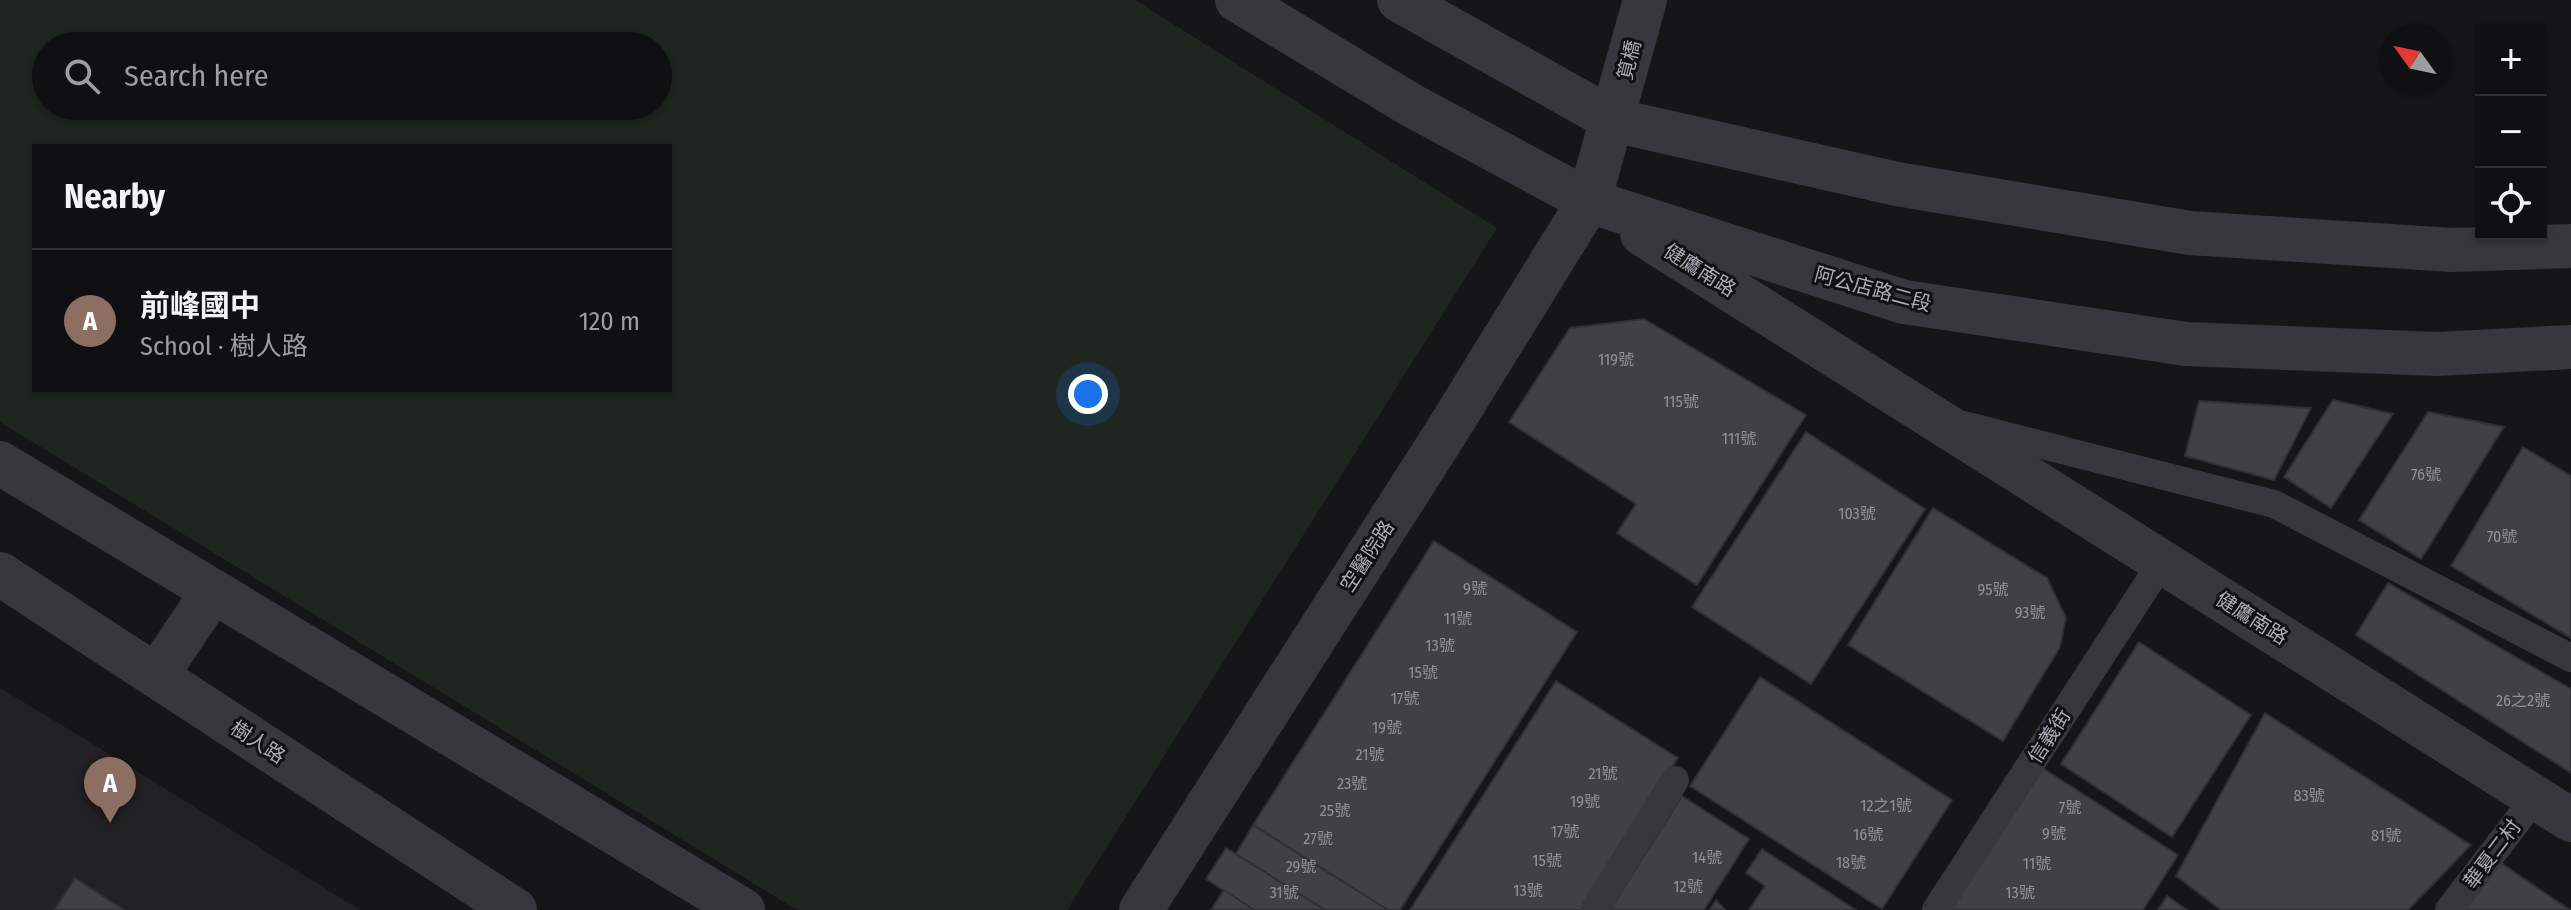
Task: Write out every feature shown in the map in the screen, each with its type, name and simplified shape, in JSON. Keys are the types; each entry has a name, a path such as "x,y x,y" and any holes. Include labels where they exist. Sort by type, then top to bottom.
{"street":[{"name":"阿公店路二段","path":"1237,0 1411,105 1589,201 1904,302 2170,342 2437,354 2571,347"},
{"path":"1399,0 1613,120 1897,184 2190,233 2453,250 2571,246"},
{"name":"筧橋","path":"1589,201 1645,0"},
{"name":"健鷹南路","path":"1589,201 2553,809"},
{"name":"空醫院路","path":"1141,910 1445,434 1589,201"},
{"path":"0,463 743,910"},
{"name":"樹人路","path":"0,574 515,910"},
{"path":"156,676 213,591"}],"lane":[{"name":"健鷹南路","path":"1932,416 2274,504 2571,658"},
{"name":"信義街","path":"1936,910 2162,562"},
{"path":"1594,910 1675,780"},
{"name":"華夏二村","path":"2449,910 2553,809"}],"shaded area":[{"path":"0,0 1135,0 1497,228 1067,910 797,910 0,422"},
{"path":"0,688 80,736 360,910 0,910"}],"building":[{"path":"1644,319 1806,415 1697,585 1617,533 1636,504 1509,422 1570,328"},
{"path":"2333,400 2393,414 2331,508 2284,477"},
{"path":"2199,401 2311,408 2274,480 2185,456"},
{"path":"2428,412 2504,427 2421,559 2359,520"},
{"path":"1806,432 1925,509 1811,684 1692,607"},
{"path":"2523,447 2571,476 2571,638 2451,566"},
{"path":"1933,508 2047,578 2066,618 2060,647 2003,741 1848,645"},
{"path":"1434,541 1577,632 1400,910 1388,910 1253,825"},
{"path":"2388,583 2571,689 2571,773 2356,635"},
{"path":"2139,642 2251,715 2172,837 2061,764"},
{"path":"1760,677 1952,800 1882,909 1690,786"},
{"path":"1556,681 1678,758 1581,910 1410,910"},
{"path":"2265,713 2471,845 2408,910 2221,910 2176,876"},
{"path":"2041,767 2178,855 2143,910 1950,910"},
{"path":"1682,796 1749,839 1704,910 1610,910"},
{"path":"1253,825 1388,910 1325,910 1236,854"},
{"path":"1226,848 1325,910 1254,910 1206,879"},
{"path":"1762,849 1856,910 1749,910 1765,886 1746,873"},
{"path":"2495,859 2570,910 2455,910"},
{"path":"75,878 124,910 54,910"},
{"path":"1224,890 1254,910 1211,910"},
{"path":"2167,896 2187,910 2158,910"},
{"path":"1716,900 1725,910 1710,910"}],"place":[{"name":"前峰國中","path":"110,823"}]}
